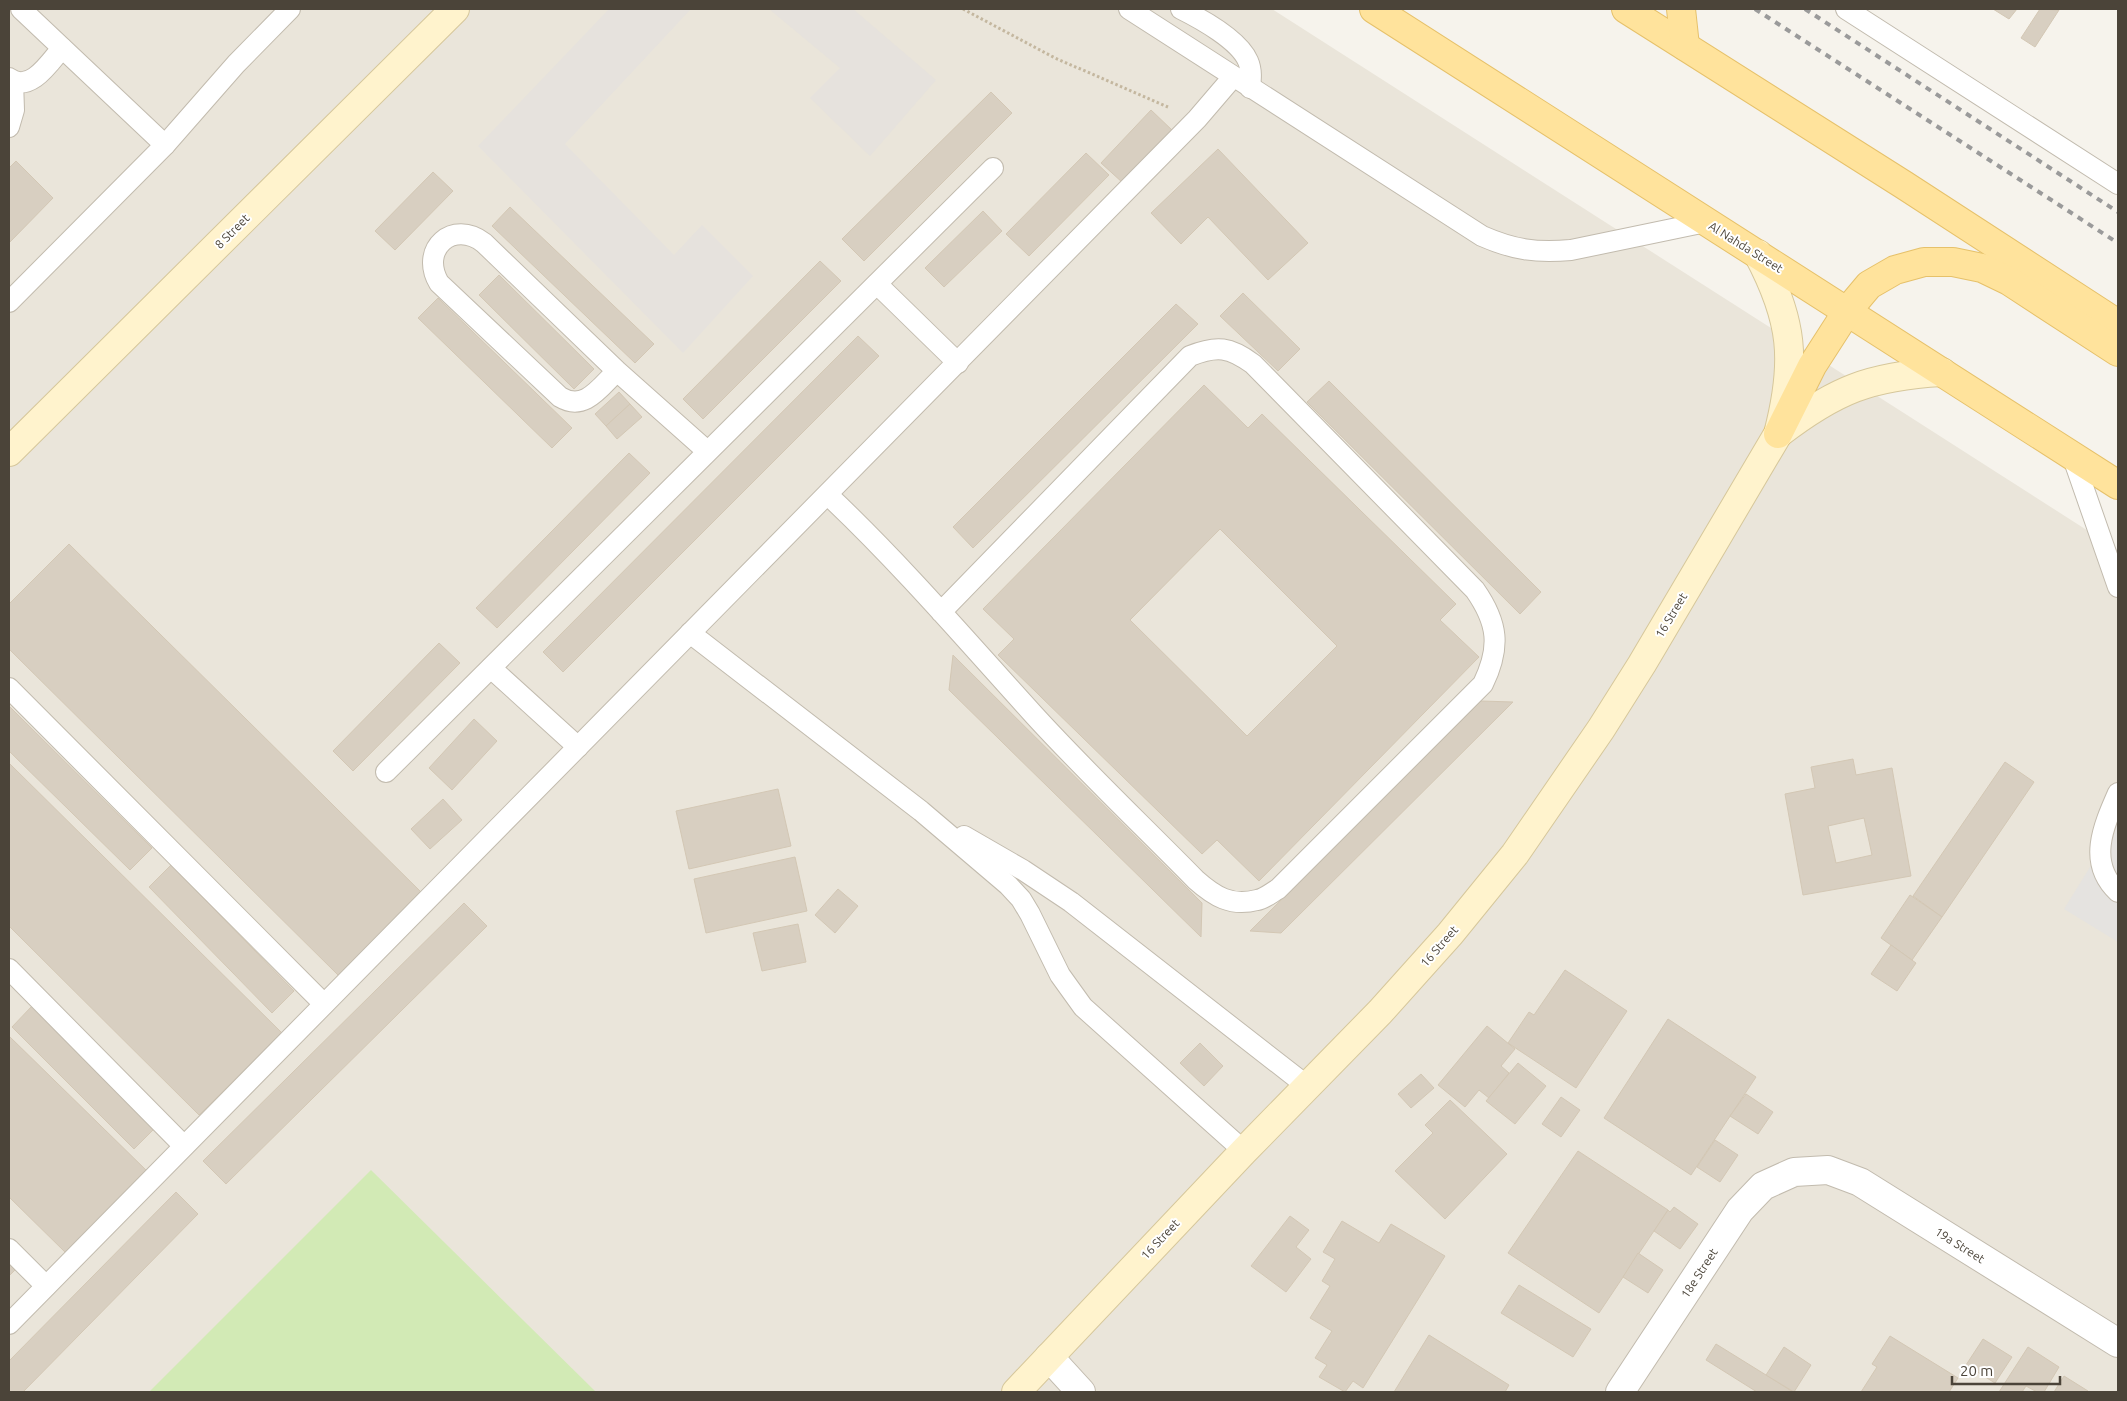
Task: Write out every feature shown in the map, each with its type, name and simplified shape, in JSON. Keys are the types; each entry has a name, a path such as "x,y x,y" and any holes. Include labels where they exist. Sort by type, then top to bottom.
{"main road":[{"name":"Al Nahda Street","path":"1374,9 1706,222 1848,310 2118,485"},
{"path":"1626,9 1904,184 2118,324"},
{"path":"1681,9 1685,46"},
{"path":"1778,434 1812,366 1848,310 1869,285 1895,270 1924,262 1954,262 1982,268 2009,281 2118,352"}],"street":[{"name":"8 Street","path":"9,452 455,9"},
{"name":"16 Street","path":"1019,1391 1244,1150 1380,1012 1450,934 1515,854 1601,729 1778,434 1788,398 1789,351 1786,323 1775,287 1758,254"},
{"name":"16 Street","path":"1778,434 1806,412 1838,394 1871,381 1906,374 1942,372"},
{"name":"19a Street","path":"1794,1172 1828,1170 1860,1182 2118,1343"},
{"name":"18e Street","path":"1620,1392 1740,1210 1763,1186 1794,1172"},
{"path":"1049,1357 1081,1392"}],"lane":[{"path":"21,9 165,145"},
{"path":"9,302 165,145 236,64 290,9"},
{"path":"1129,9 1482,236 1503,245 1526,251 1571,250 1706,222"},
{"path":"1181,9 1233,42 1242,51 1249,62 1250,88"},
{"path":"1846,9 2118,184"},
{"path":"9,128 14,110 11,79 24,83 35,79 62,48"},
{"path":"9,1324 578,746 958,364 1197,119 1233,77"},
{"path":"386,772 994,168"},
{"path":"617,371 588,398 579,403 569,402 560,397 440,283 434,274 432,264 438,245 446,238 456,234 476,237 617,371 707,452"},
{"path":"877,284 958,364"},
{"path":"828,494 867,532 1036,717 1196,880 1213,895 1234,902 1257,900 1278,889 1483,684 1492,666 1496,646 1494,626 1486,606 1474,590 1253,364 1240,354 1223,348 1206,350 1190,356 941,612"},
{"path":"2072,455 2118,587"},
{"path":"690,633 920,811 1008,885 1021,898 1060,975 1083,1008 1244,1150"},
{"path":"491,668 578,746"},
{"path":"9,688 324,1004"},
{"path":"2118,794 2108,816 2102,839 2100,862 2108,882 2118,892"},
{"path":"920,811 1023,870 1055,891 1307,1086"},
{"path":"9,970 184,1146"},
{"path":"9,1249 46,1286"}],"path":[{"path":"964,9 1056,58 1197,119"}],"shaded area":[{"path":"9,9 1272,9 2118,550 2118,1392 9,1392"},
{"path":"609,9 691,9 565,144 674,255 702,225 753,276 683,353 478,146"},
{"path":"769,9 853,9 936,80 870,156 810,98 840,68"},
{"path":"2118,822 2118,942 2064,909"}],"green space":[{"path":"371,1170 596,1392 149,1392"}],"building":[{"path":"1993,9 2017,9 2009,19"},
{"path":"2040,9 2059,10 2035,47 2021,38"},
{"path":"991,92 1012,113 864,261 842,239"},
{"path":"1151,110 1173,131 1123,183 1101,163"},
{"path":"1218,149 1308,243 1268,280 1208,217 1181,244 1151,213"},
{"path":"1086,153 1109,175 1029,256 1006,234"},
{"path":"16,161 53,198 9,243 9,168"},
{"path":"433,172 453,191 395,250 375,231"},
{"path":"510,207 654,344 635,363 492,226"},
{"path":"983,211 1002,231 944,287 925,268"},
{"path":"820,261 841,281 703,419 683,399"},
{"path":"499,275 594,369 574,389 479,295"},
{"path":"1243,293 1300,349 1278,371 1220,316"},
{"path":"438,298 572,428 552,448 418,318"},
{"path":"1176,304 1198,324 973,548 953,527"},
{"path":"858,336 879,356 563,672 543,652"},
{"path":"1329,381 1541,592 1520,614 1307,402"},
{"path":"1204,385 1248,428 1262,414 1456,604 1440,620 1479,657 1259,881 1217,840 1202,854 998,655 1014,639 983,609","holes":["1220,529 1337,646 1247,736 1130,620"]},
{"path":"619,392 630,404 606,426 595,414"},
{"path":"630,404 642,417 617,439 606,426"},
{"path":"629,453 650,473 497,628 476,608"},
{"path":"69,544 422,893 339,976 9,649 9,604"},
{"path":"439,643 460,663 353,771 333,751"},
{"path":"953,655 1202,903 1201,937 949,690"},
{"path":"1481,701 1513,702 1281,933 1250,931"},
{"path":"9,706 152,848 130,870 9,751"},
{"path":"474,719 497,741 452,790 429,768"},
{"path":"1853,759 1856,775 1892,768 1911,876 1803,895 1785,794 1815,788 1811,767","holes":["1864,818 1872,855 1836,863 1828,826"]},
{"path":"2005,762 2034,782 1942,917 1913,896"},
{"path":"9,763 282,1033 199,1115 9,926"},
{"path":"778,789 791,846 689,869 676,811"},
{"path":"443,799 462,820 430,849 411,829"},
{"path":"795,857 807,911 706,933 694,879"},
{"path":"171,865 294,991 272,1013 149,887"},
{"path":"838,889 858,906 835,933 815,915"},
{"path":"1910,895 1942,917 1912,960 1881,938"},
{"path":"464,903 487,926 226,1184 203,1161"},
{"path":"798,924 806,962 762,971 753,933"},
{"path":"1891,945 1916,963 1897,991 1871,974"},
{"path":"1565,970 1627,1011 1576,1088 1508,1043 1529,1012 1534,1015"},
{"path":"32,1006 154,1129 134,1149 12,1027"},
{"path":"1668,1019 1756,1077 1691,1175 1604,1118"},
{"path":"1487,1026 1515,1049 1501,1066 1509,1073 1489,1098 1479,1090 1465,1107 1438,1085"},
{"path":"9,1036 147,1171 66,1253 9,1197"},
{"path":"1200,1043 1223,1066 1204,1086 1180,1063"},
{"path":"1518,1063 1546,1086 1515,1124 1486,1101"},
{"path":"1421,1074 1434,1088 1411,1108 1398,1094"},
{"path":"1746,1094 1773,1112 1758,1134 1730,1116"},
{"path":"1561,1097 1580,1110 1561,1137 1542,1124"},
{"path":"1450,1100 1507,1154 1445,1219 1395,1171 1433,1133 1425,1125"},
{"path":"1715,1140 1738,1155 1720,1182 1697,1167"},
{"path":"1578,1151 1668,1210 1599,1313 1508,1253"},
{"path":"176,1192 198,1214 23,1392 9,1392 9,1361"},
{"path":"1674,1207 1698,1224 1680,1249 1654,1231 1668,1210 1670,1212"},
{"path":"1290,1216 1309,1230 1296,1247 1311,1259 1286,1292 1251,1266"},
{"path":"1342,1221 1379,1243 1391,1224 1445,1256 1363,1388 1353,1381 1345,1392 1319,1377 1327,1365 1315,1358 1332,1331 1310,1318 1330,1286 1322,1281 1335,1259 1323,1252"},
{"path":"1638,1253 1663,1270 1648,1293 1623,1277"},
{"path":"9,1262 16,1269 9,1276"},
{"path":"1519,1285 1591,1329 1573,1357 1501,1313"},
{"path":"1429,1335 1509,1385 1505,1392 1394,1392"},
{"path":"1890,1336 1958,1378 1949,1392 1861,1392 1877,1367 1872,1364"},
{"path":"1983,1339 2012,1357 1995,1383 1966,1365"},
{"path":"1716,1344 1793,1392 1757,1392 1706,1360"},
{"path":"1784,1347 1811,1365 1794,1392 1766,1375"},
{"path":"2028,1347 2059,1367 2044,1392 2037,1392 2026,1386 2022,1392 1999,1392"},
{"path":"2064,1376 2088,1391 2054,1392"}],"railway":[{"path":"1755,9 2118,243"},
{"path":"1805,9 2118,212"}]}
